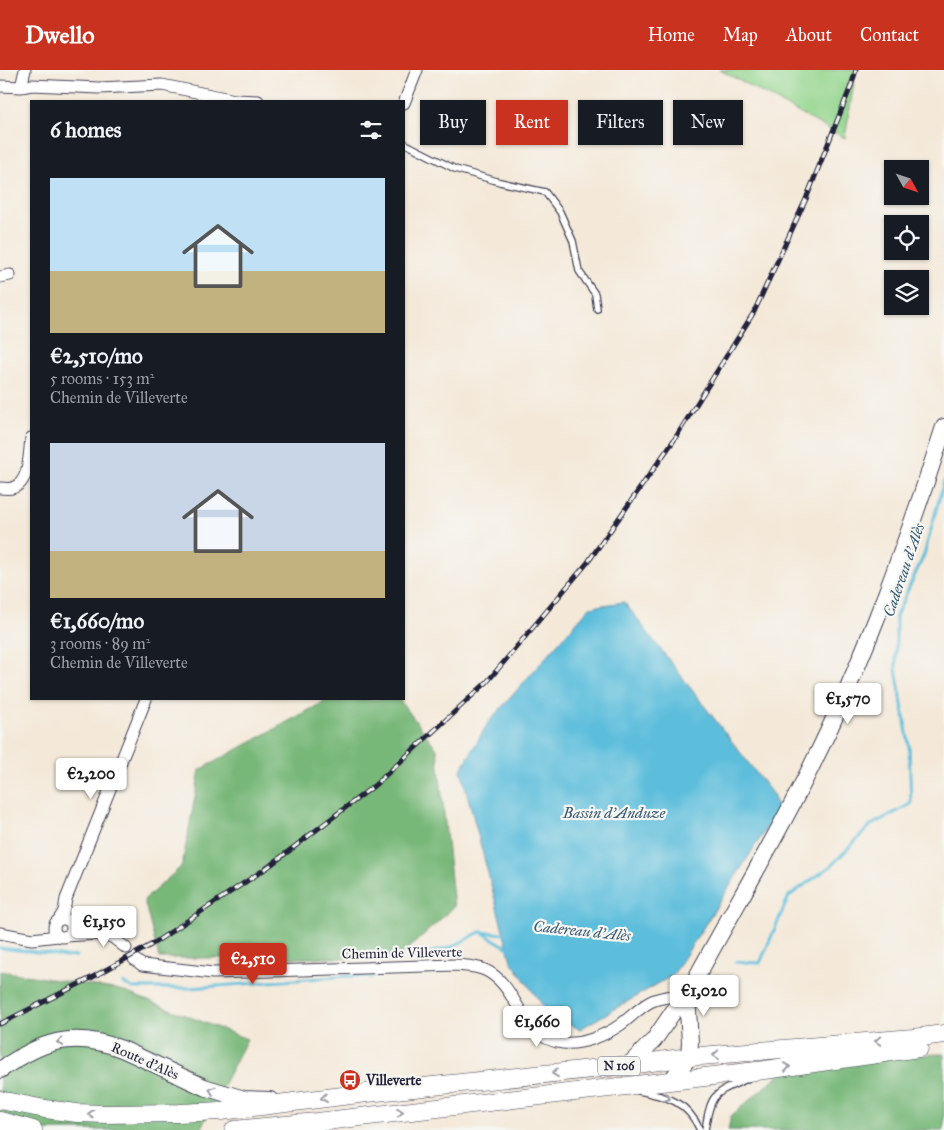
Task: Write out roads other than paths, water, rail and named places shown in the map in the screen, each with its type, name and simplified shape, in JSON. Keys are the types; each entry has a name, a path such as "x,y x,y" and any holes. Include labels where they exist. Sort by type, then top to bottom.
{"main road":[{"path":"629,1065 654,1040 687,995 790,808 834,719 857,668 901,557 944,427"},
{"path":"671,1081 689,1057 687,995"},
{"name":"N 106","path":"0,1100 45,1110 77,1113 221,1111 689,1057 944,1034"},
{"name":"Route d'Alès","path":"0,1070 24,1054 48,1044 62,1041 93,1041 110,1044 204,1087 225,1094 244,1099 295,1101"},
{"name":"N 106","path":"234,1130 620,1088 944,1045"},
{"path":"0,1121 33,1130"},
{"path":"274,1130 317,1122"}],"street":[{"path":"21,87 25,70"},
{"path":"405,100 417,70"},
{"path":"0,86 21,87 32,85 99,88 162,85 235,100"},
{"path":"0,488 12,489 21,484 27,472 30,446"},
{"path":"60,927 66,900 146,700"},
{"path":"0,933 32,938 60,927 75,928 89,934 112,936 126,948"},
{"name":"Chemin de Villeverte","path":"134,959 142,965 213,974 455,966 483,969 498,979 506,988 526,1021 540,1035 550,1040 570,1043 581,1042 603,1035 619,1026 650,1002 667,996 687,995"}],"lane":[{"path":"405,144 455,169 545,192 560,212 573,241 579,271 595,294 597,309"},
{"path":"705,1130 708,1110 713,1098 718,1093 765,1070"},
{"path":"620,1088 661,1095 677,1102 692,1115 700,1130"}],"water":[{"name":"Bassin d'Anduze","path":"624,602 774,796 778,810 673,975 580,1029 551,1017 511,961 461,770 488,723 590,607"}],"waterway":[{"name":"Cadereau d'Alès","path":"735,962 760,963 789,896 831,866 871,825 911,804 909,745 896,669 896,616 924,555 944,481"},
{"name":"Cadereau d'Alès","path":"412,958 452,947 480,932 506,934"},
{"name":"Cadereau d'Alès","path":"483,933 510,949"},
{"name":"Cadereau d'Alès","path":"0,948 65,957 76,956"},
{"name":"Cadereau d'Alès","path":"123,983 132,988 191,988 347,976 373,977"}],"railway":[{"path":"0,1024 151,945 268,867 375,785 487,682 588,562 674,440 754,312 806,199 856,70"}],"place":[{"name":"Villeverte","path":"350,1080"}]}
